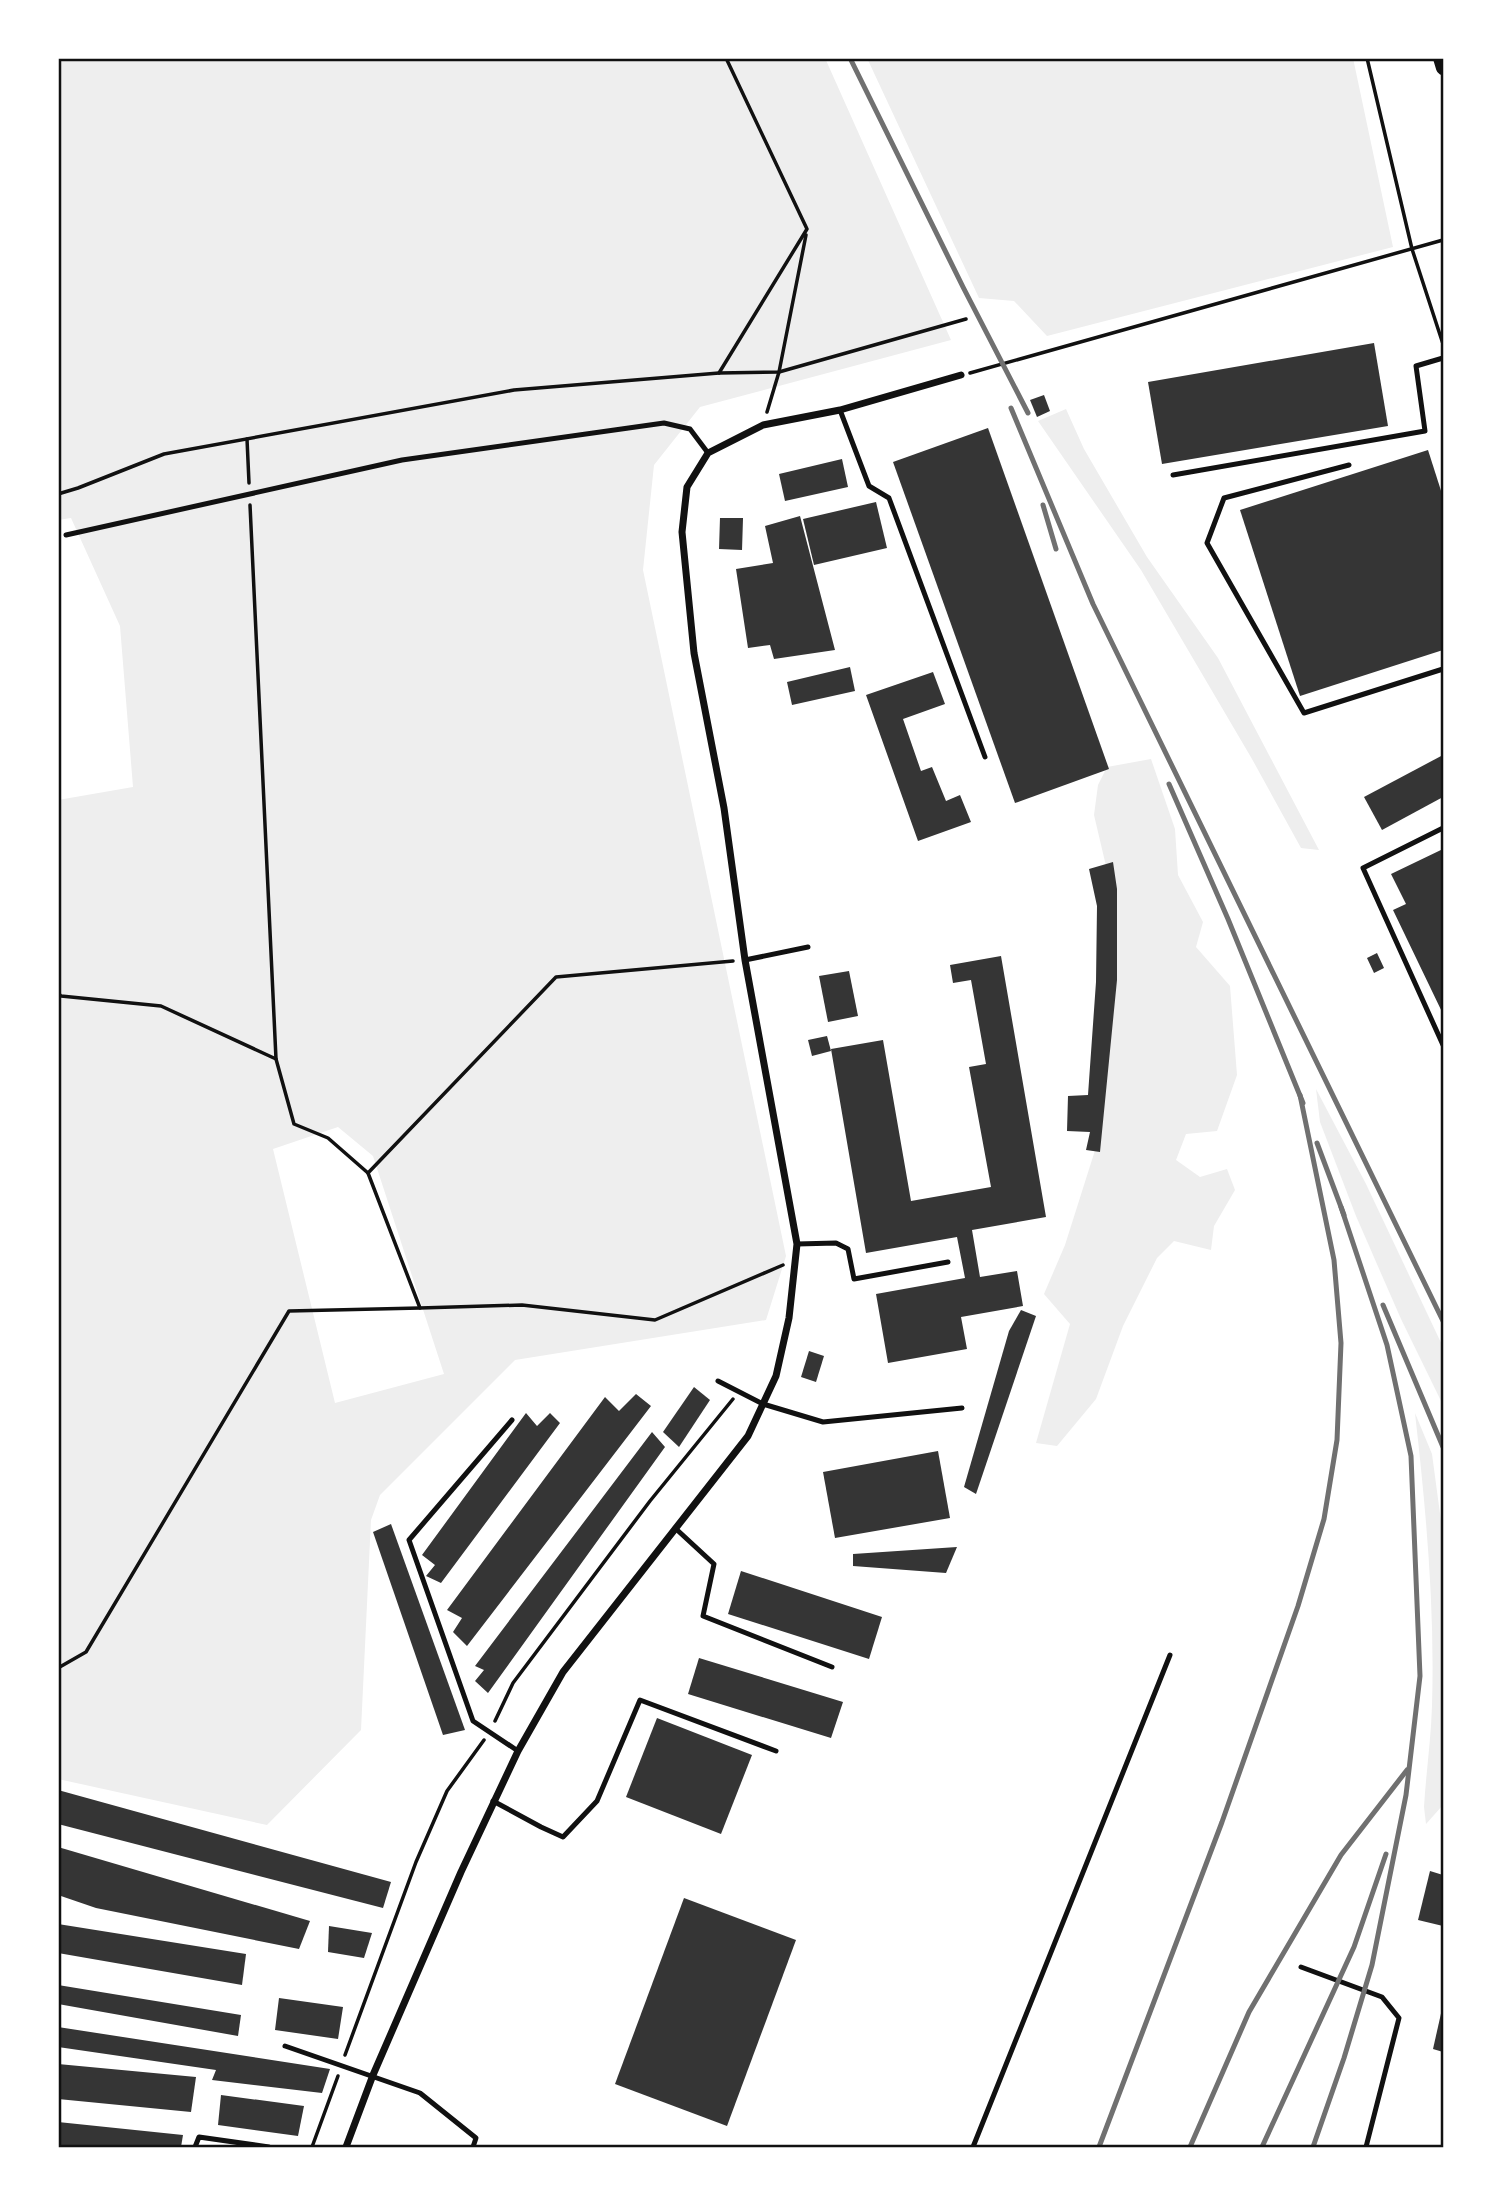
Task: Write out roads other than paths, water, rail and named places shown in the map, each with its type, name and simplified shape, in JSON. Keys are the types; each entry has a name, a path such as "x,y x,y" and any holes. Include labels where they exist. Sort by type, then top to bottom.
{"main road":[{"path":"1440,58 1443,68"}],"street":[{"path":"346,2147 373,2076 493,1801 518,1751 562,1672 748,1436 776,1376 789,1318 797,1244 745,960 724,808 694,653 682,532 687,487 709,453 763,425 840,410 961,375"}],"lane":[{"path":"1173,475 1425,430 1416,366 1443,358"},
{"path":"840,410 869,486 889,498 985,758"},
{"path":"66,535 402,460 664,423 690,429 709,453"},
{"path":"1349,465 1224,498 1207,543 1304,713 1443,669"},
{"path":"1443,828 1363,868 1443,1045"},
{"path":"745,960 808,947"},
{"path":"797,1244 836,1243 848,1249 854,1279 948,1262"},
{"path":"718,1381 763,1405 823,1422 962,1408"},
{"path":"512,1420 410,1539 472,1721 518,1751"},
{"path":"675,1528 715,1563 703,1616 832,1667"},
{"path":"973,2147 1170,1655"},
{"path":"493,1801 541,1828 564,1837 597,1801 640,1700 776,1751"},
{"path":"1301,1967 1382,1997 1399,2018 1366,2147"},
{"path":"285,2046 420,2093 476,2138 473,2147"},
{"path":"195,2147 199,2137 269,2147"}],"railway":[{"path":"850,58 1028,413"},
{"path":"1011,408 1093,604 1443,1321"},
{"path":"1043,505 1056,549"},
{"path":"1169,784 1228,919 1303,1103"},
{"path":"1099,2147 1222,1822 1298,1606 1324,1519 1337,1440 1341,1343 1334,1260 1300,1095"},
{"path":"1317,1143 1344,1215"},
{"path":"1313,2147 1372,1965 1406,1795 1420,1676 1411,1456 1387,1345 1341,1207"},
{"path":"1383,1305 1443,1447"},
{"path":"1190,2147 1249,2012 1341,1855 1407,1770"},
{"path":"1262,2147 1354,1947 1386,1854"}]}
